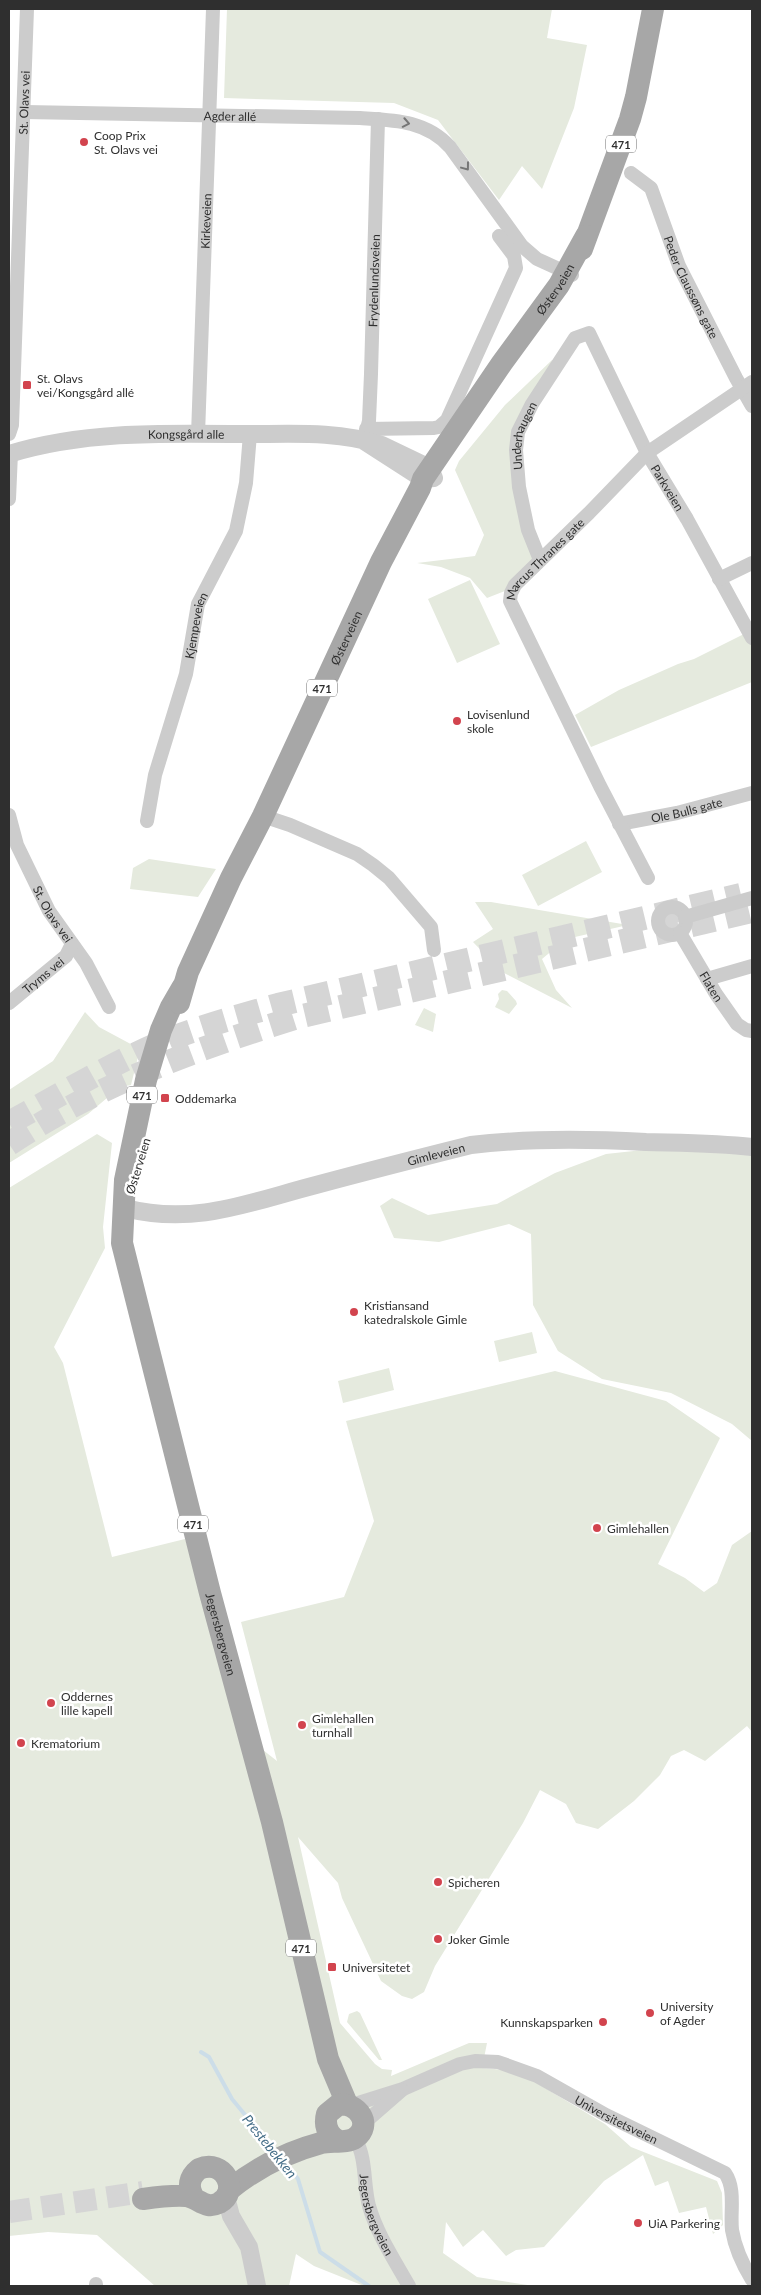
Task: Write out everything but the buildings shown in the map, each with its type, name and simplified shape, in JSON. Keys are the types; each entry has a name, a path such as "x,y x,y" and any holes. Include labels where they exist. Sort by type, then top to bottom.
{"main road":[{"name":"Østerveien","path":"644,9 645,49"},
{"name":"Østerveien","path":"125,1208 127,1167 146,1080 170,1007 182,988 234,872 263,816 381,562 427,478 559,285 569,274 586,236 630,119 653,9"},
{"name":"Jegersbergveien","path":"125,1208 122,1243 125,1260 272,1822 328,2059 334,2130"},
{"name":"Jegersbergveien","path":"328,2059 350,2104"},
{"name":"471","path":"334,2130 361,2113 350,2104"},
{"path":"143,2196 169,2196 218,2185 282,2158 334,2130"}],"street":[{"name":"St. Olavs vei","path":"9,499 13,452 19,438 10,429 14,195 24,112 26,9"},
{"name":"Kirkeveien","path":"198,435 211,114 213,9"},
{"name":"Agder allé","path":"24,112 211,114 378,119 409,123 441,137 460,159 522,246 537,259 569,274"},
{"name":"Frydenlundsveien","path":"365,435 369,422 372,365 378,119"},
{"name":"Peder Claussøns gate","path":"632,173 652,188 676,259 747,385 752,406"},
{"path":"365,435 440,427 447,420 516,268 514,256 499,236"},
{"name":"Parkveien","path":"589,333 647,453 687,518 752,638"},
{"name":"Underhaugen","path":"540,560 528,530 519,487 516,450 518,432 532,404 574,338 589,333"},
{"name":"Marcus Thranes gate","path":"648,878 619,824 510,601 511,593 515,585 590,513 647,453 747,385"},
{"name":"Kongsgård alle","path":"13,452 96,437 312,433 365,435 427,478"},
{"name":"Kjempeveien","path":"147,821 155,774 186,674 198,604 236,531 246,483 250,434"},
{"path":"719,579 752,563"},
{"name":"Ole Bulls gate","path":"619,824 677,813 752,793"},
{"name":"St. Olavs vei","path":"9,815 14,849 49,911 86,963 109,1007"},
{"path":"263,816 290,825 357,854 374,865 389,878 431,927 434,950"},
{"path":"685,917 752,898"},
{"path":"670,907 680,910 685,917 685,926 680,933 672,935 664,932 659,926 658,919 662,911 670,907"},
{"name":"Flaten","path":"680,933 707,979 737,1024 746,1030 752,1031"},
{"name":"Tryms vei","path":"9,1003 66,956 72,944"},
{"path":"707,979 752,966"},
{"name":"Gimleveien","path":"125,1208 136,1211 177,1214 235,1209 428,1156 471,1145 493,1142 605,1140 752,1147"},
{"name":"Universitetsveien","path":"403,2089 460,2064 483,2060 507,2064 537,2076 638,2131 720,2170 729,2179 735,2243 744,2268 752,2280"},
{"path":"350,2104 403,2089"},
{"path":"334,2130 403,2089"},
{"name":"Jegersbergveien","path":"334,2130 363,2154 366,2189 372,2214 409,2286"},
{"path":"218,2185 238,2240 252,2261 257,2286"}],"shaded area":[{"path":"227,9 552,9 547,38 587,45 574,108 542,189 522,166 499,200 438,120 394,103 224,98"},
{"path":"552,360 551,367 516,450 540,560 510,589 487,598 470,578 441,567 417,563 475,556 484,535 455,470 459,461 505,405"},
{"path":"470,580 500,644 457,663 428,599"},
{"path":"752,630 752,682 591,747 575,715 619,690 694,659"},
{"path":"586,841 602,872 538,906 522,875"},
{"path":"149,859 216,869 198,897 130,889 133,868"},
{"path":"475,902 491,902 628,925 566,939 542,959 556,990 572,1008 502,972 473,942 493,929"},
{"path":"502,990 507,991 517,1004 509,1014 495,1007 499,999 498,994"},
{"path":"424,1008 436,1014 433,1032 415,1025"},
{"path":"85,1012 99,1027 140,1049 131,1085 120,1087 88,1114 9,1163 9,1090 53,1061"},
{"path":"97,1134 112,1143 103,1227 105,1248 54,1347 63,1363 112,1557 185,1539 263,1750 277,1761 241,1622 344,1597 374,1521 346,1421 555,1371 666,1401 720,1438 658,1564 685,1578 704,1592 717,1583 732,1545 752,1531 752,1732 747,1726 705,1761 684,1750 671,1756 660,1775 634,1801 598,1829 576,1823 566,1804 540,1790 523,1823 435,1966 424,1992 412,1999 402,1996 381,1981 342,1898 338,1883 298,1837 340,2023 375,2064 382,2069 392,2070 391,2076 469,2043 487,2043 482,2068 506,2070 525,2076 605,2124 631,2147 717,2181 722,2193 723,2225 713,2234 706,2207 679,2213 668,2181 655,2186 643,2155 604,2181 544,2247 516,2250 506,2256 483,2230 463,2247 446,2222 443,2253 477,2277 534,2286 364,2286 314,2266 296,2254 289,2286 155,2286 97,2235 48,2232 9,2236 9,1188"},
{"path":"689,1145 752,1145 752,1441 732,1424 671,1393 602,1379 558,1351 533,1305 531,1234 509,1224 439,1242 394,1238 380,1206 392,1198 428,1215 497,1204 555,1173 606,1154"},
{"path":"532,1332 537,1353 499,1362 494,1341"},
{"path":"389,1368 394,1390 343,1403 338,1381"},
{"path":"357,2011 360,2013 382,2060 379,2060 347,2022 349,2014"}],"waterway":[{"name":"Prestebekken","path":"201,2052 209,2057 232,2099 275,2151"},
{"name":"Prestebekken","path":"286,2164 298,2179 320,2252 369,2286"}],"tunnel":[{"path":"9,1123 130,1057 172,1038 212,1024 278,1005 741,895"},
{"path":"9,1144 77,1104 149,1070 186,1055 298,1017 752,911"},
{"path":"9,2212 143,2192"}],"place":[{"name":"Coop Prix St. Olavs vei","path":"84,142"},
{"name":"St. Olavs vei/Kongsgård allé","path":"27,385"},
{"name":"Lovisenlund skole","path":"457,721"},
{"name":"Oddemarka","path":"165,1098"},
{"name":"Kristiansand katedralskole Gimle","path":"354,1312"},
{"name":"Gimlehallen","path":"597,1528"},
{"name":"Oddernes lille kapell","path":"51,1703"},
{"name":"Gimlehallen turnhall","path":"302,1725"},
{"name":"Krematorium","path":"21,1743"},
{"name":"Spicheren","path":"438,1882"},
{"name":"Joker Gimle","path":"438,1939"},
{"name":"Universitetet","path":"332,1967"},
{"name":"University of Agder","path":"650,2013"},
{"name":"Kunnskapsparken","path":"603,2022"},
{"name":"UiA Parkering","path":"638,2223"}]}
